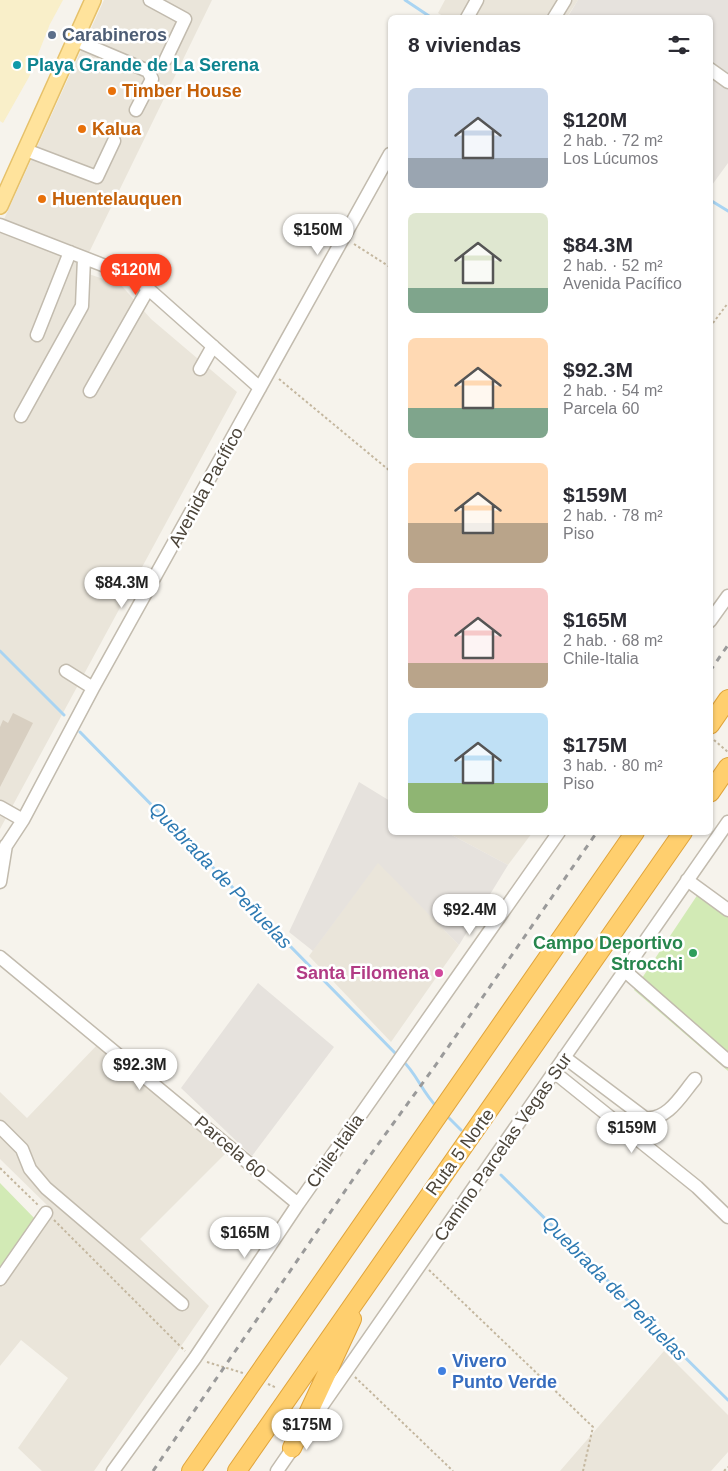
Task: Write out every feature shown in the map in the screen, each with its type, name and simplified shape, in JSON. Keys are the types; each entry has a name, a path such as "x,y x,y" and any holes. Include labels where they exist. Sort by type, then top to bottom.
{"highway":[{"path":"713,721 728,699"},
{"path":"713,789 728,767"},
{"path":"191,1471 633,835"},
{"name":"Ruta 5 Norte","path":"237,1471 681,835"},
{"path":"292,1448 374,1273"}],"main road":[{"path":"0,206 93,0"}],"street":[{"path":"150,0 185,19 166,59"},
{"path":"556,15 565,0"},
{"path":"468,15 475,1"},
{"path":"75,40 148,71 152,75 152,79 136,110"},
{"path":"26,150 97,177 114,141"},
{"name":"Avenida Pacífico","path":"0,882 3,850 23,820 93,688 388,158"},
{"path":"0,225 130,275 260,388"},
{"path":"37,335 70,252"},
{"path":"21,416 82,306 84,258"},
{"path":"90,391 148,289"},
{"path":"200,369 213,346"},
{"path":"713,618 728,596"},
{"path":"66,672 93,688"},
{"path":"0,807 23,820"},
{"name":"Camino Parcelas Vegas Sur","path":"277,1471 728,822"},
{"name":"Chile-Italia","path":"113,1471 195,1358 298,1204 558,835"},
{"path":"688,880 728,910"},
{"name":"Parcela 60","path":"0,957 298,1204"},
{"path":"625,971 728,1061"},
{"path":"564,1057 645,1118 655,1118 666,1113 695,1079"},
{"path":"554,1072 697,1187 728,1217"},
{"path":"0,1127 22,1149 30,1169 46,1188 182,1304"},
{"path":"0,1279 46,1213"}],"path":[{"path":"344,238 388,266"},
{"path":"713,323 728,303"},
{"path":"270,371 388,468"},
{"path":"713,739 728,752"},
{"path":"0,1168 180,1349 195,1358 256,1378 290,1395"},
{"path":"422,1263 594,1427 583,1471"},
{"path":"348,1370 453,1471"},
{"path":"724,1471 728,1467"}],"shaded area":[{"path":"104,0 212,0 80,271 121,285 151,319 237,392 0,829 0,228"},
{"path":"445,0 578,0 568,15 441,15 438,13"},
{"path":"578,0 728,0 728,163 713,184 713,15 569,15"},
{"path":"359,782 388,800 388,835 452,835 508,865 459,945 378,863 313,951 289,932"},
{"path":"452,835 530,835 508,865"},
{"path":"378,862 459,945 391,1042 309,956"},
{"path":"258,983 334,1047 252,1156 181,1088"},
{"path":"99,1043 227,1152 140,1239 209,1306 94,1471 42,1471 18,1448 68,1378 21,1340 0,1366 0,1277 50,1208 0,1159 0,1092 27,1118"},
{"path":"664,1351 728,1415 728,1452 711,1471 560,1471"}],"green space":[{"name":"Campo Deportivo Strocchi","path":"698,894 728,916 728,1071 634,990"},
{"path":"0,1183 37,1221 0,1274"}],"sand":[{"name":"Playa Grande de La Serena","path":"0,0 63,0 50,24 29,77 3,123 0,121"}],"building":[{"path":"13,713 33,723 0,787 0,727 3,720 8,723"}],"waterway":[{"path":"405,0 428,15"},
{"path":"713,202 728,211"},
{"name":"Quebrada de Peñuelas","path":"0,651 64,715"},
{"name":"Quebrada de Peñuelas","path":"80,732 398,1056"},
{"name":"Quebrada de Peñuelas","path":"402,1060 437,1107"},
{"name":"Quebrada de Peñuelas","path":"445,1114 461,1130"},
{"name":"Quebrada de Peñuelas","path":"501,1175 728,1400"}],"railway":[{"path":"713,667 728,645"},
{"path":"153,1471 358,1172 435,1066 595,835"}],"place":[{"name":"Carabineros","path":"52,35"},
{"name":"Playa Grande de La Serena","path":"17,65"},
{"name":"Timber House","path":"112,91"},
{"name":"Kalua","path":"82,129"},
{"name":"Huentelauquen","path":"42,199"},
{"name":"Campo Deportivo Strocchi","path":"693,953"},
{"name":"Santa Filomena","path":"439,973"},
{"name":"Vivero Punto Verde","path":"442,1371"}]}
